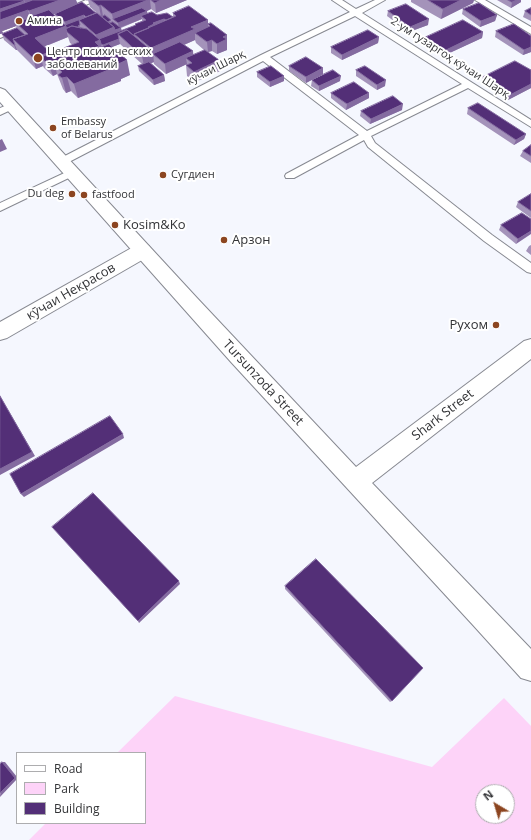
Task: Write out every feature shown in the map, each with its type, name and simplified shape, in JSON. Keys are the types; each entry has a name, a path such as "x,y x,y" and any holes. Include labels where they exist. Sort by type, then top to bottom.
{"main road":[{"name":"Tursunzoda Street","path":"4,104 68,167 142,251 355,482 531,668"},
{"name":"кӯчаи Некрасов","path":"0,332 142,251"},
{"name":"Shark Street","path":"355,482 531,347"}],"lane":[{"path":"57,14 93,0"},
{"name":"2-ум гузаргоҳ кӯчаи Шарқ","path":"336,0 531,124"},
{"name":"кӯчаи Шарқ","path":"0,207 264,57 381,0"},
{"path":"479,0 531,31"},
{"path":"0,35 36,22"},
{"path":"264,57 366,135 371,145 488,238 531,269"},
{"path":"290,176 366,135 470,84"}],"green space":[{"path":"175,696 432,767 504,698 531,726 531,840 29,840 45,824 146,824 146,752 118,752"}],"building":[{"path":"0,0 23,0 24,1 0,9"},
{"path":"33,0 60,0 0,20 0,12"},
{"path":"91,0 148,0 112,14 101,5 99,6"},
{"path":"151,0 161,0 155,3"},
{"path":"428,0 461,0 443,9"},
{"path":"82,2 96,13 79,20 80,25 78,26 81,28 72,26 67,28 65,25 86,17 84,15 65,22 55,14"},
{"path":"479,3 497,15 481,21 463,9"},
{"path":"406,4 429,19 410,27 388,11"},
{"path":"189,6 208,20 191,27 195,29 151,48 134,34 176,16 173,13"},
{"path":"142,8 147,11 118,23 113,19"},
{"path":"531,8 531,15 525,11"},
{"path":"49,10 66,26 35,38 50,52 33,58 13,39 28,34 16,23 31,17 36,21 32,16"},
{"path":"152,12 157,15 167,13 173,17 153,23 154,24 148,27 149,28 134,34 134,36 127,30 118,34 119,39 103,45 101,44 99,39 146,20 141,16"},
{"path":"97,13 114,27 96,35 79,20"},
{"path":"105,15 111,20 108,22 102,17"},
{"path":"463,20 483,32 444,51 424,38"},
{"path":"113,22 121,28 115,30 109,23"},
{"path":"211,23 227,35 223,37 227,39 217,44 212,40 207,42 195,33 210,26 208,24"},
{"path":"514,24 531,36 531,47 524,50 496,31"},
{"path":"72,26 87,29 100,40 95,42 99,46 86,51 76,51 64,60 49,66 41,57 79,42 67,32 66,29"},
{"path":"17,28 25,35 13,39 14,45 2,34"},
{"path":"127,30 152,51 142,56 118,34"},
{"path":"368,30 379,37 342,55 331,47"},
{"path":"180,42 193,51 165,64 153,54"},
{"path":"109,44 127,60 116,65 118,66 74,84 67,77 62,78 58,75 62,72 55,66 66,61 64,59 76,51 81,52 85,50 88,53"},
{"path":"205,50 219,60 194,72 186,65 192,63 186,58"},
{"path":"306,57 323,68 306,77 289,66"},
{"path":"515,61 531,70 531,84 510,95 483,77"},
{"path":"149,62 164,75 153,80 138,66"},
{"path":"271,66 284,76 270,82 257,72"},
{"path":"365,66 386,80 377,85 356,70"},
{"path":"333,70 341,76 319,86 312,80"},
{"path":"354,82 369,93 347,104 331,93"},
{"path":"393,96 403,104 371,119 361,111"},
{"path":"478,103 526,134 516,140 468,108"},
{"path":"531,145 531,156 523,151"},
{"path":"531,194 531,211 518,202"},
{"path":"522,213 531,219 531,231 518,239 501,225"},
{"path":"0,396 32,452 0,469"},
{"path":"110,416 123,434 21,494 10,474"},
{"path":"93,493 179,581 138,621 52,527"},
{"path":"316,559 423,668 392,701 285,586"},
{"path":"2,762 15,778 0,793 0,764"}],"place":[{"name":"Амина","path":"19,21"},
{"name":"Центр психических заболеваний","path":"38,58"},
{"name":"Embassy of Belarus","path":"53,128"},
{"name":"Сугдиен","path":"163,175"},
{"name":"Du deg","path":"72,194"},
{"name":"fastfood","path":"84,195"},
{"name":"Kosim&Ko","path":"115,225"},
{"name":"Арзон","path":"224,240"},
{"name":"Рухом","path":"496,325"}]}
